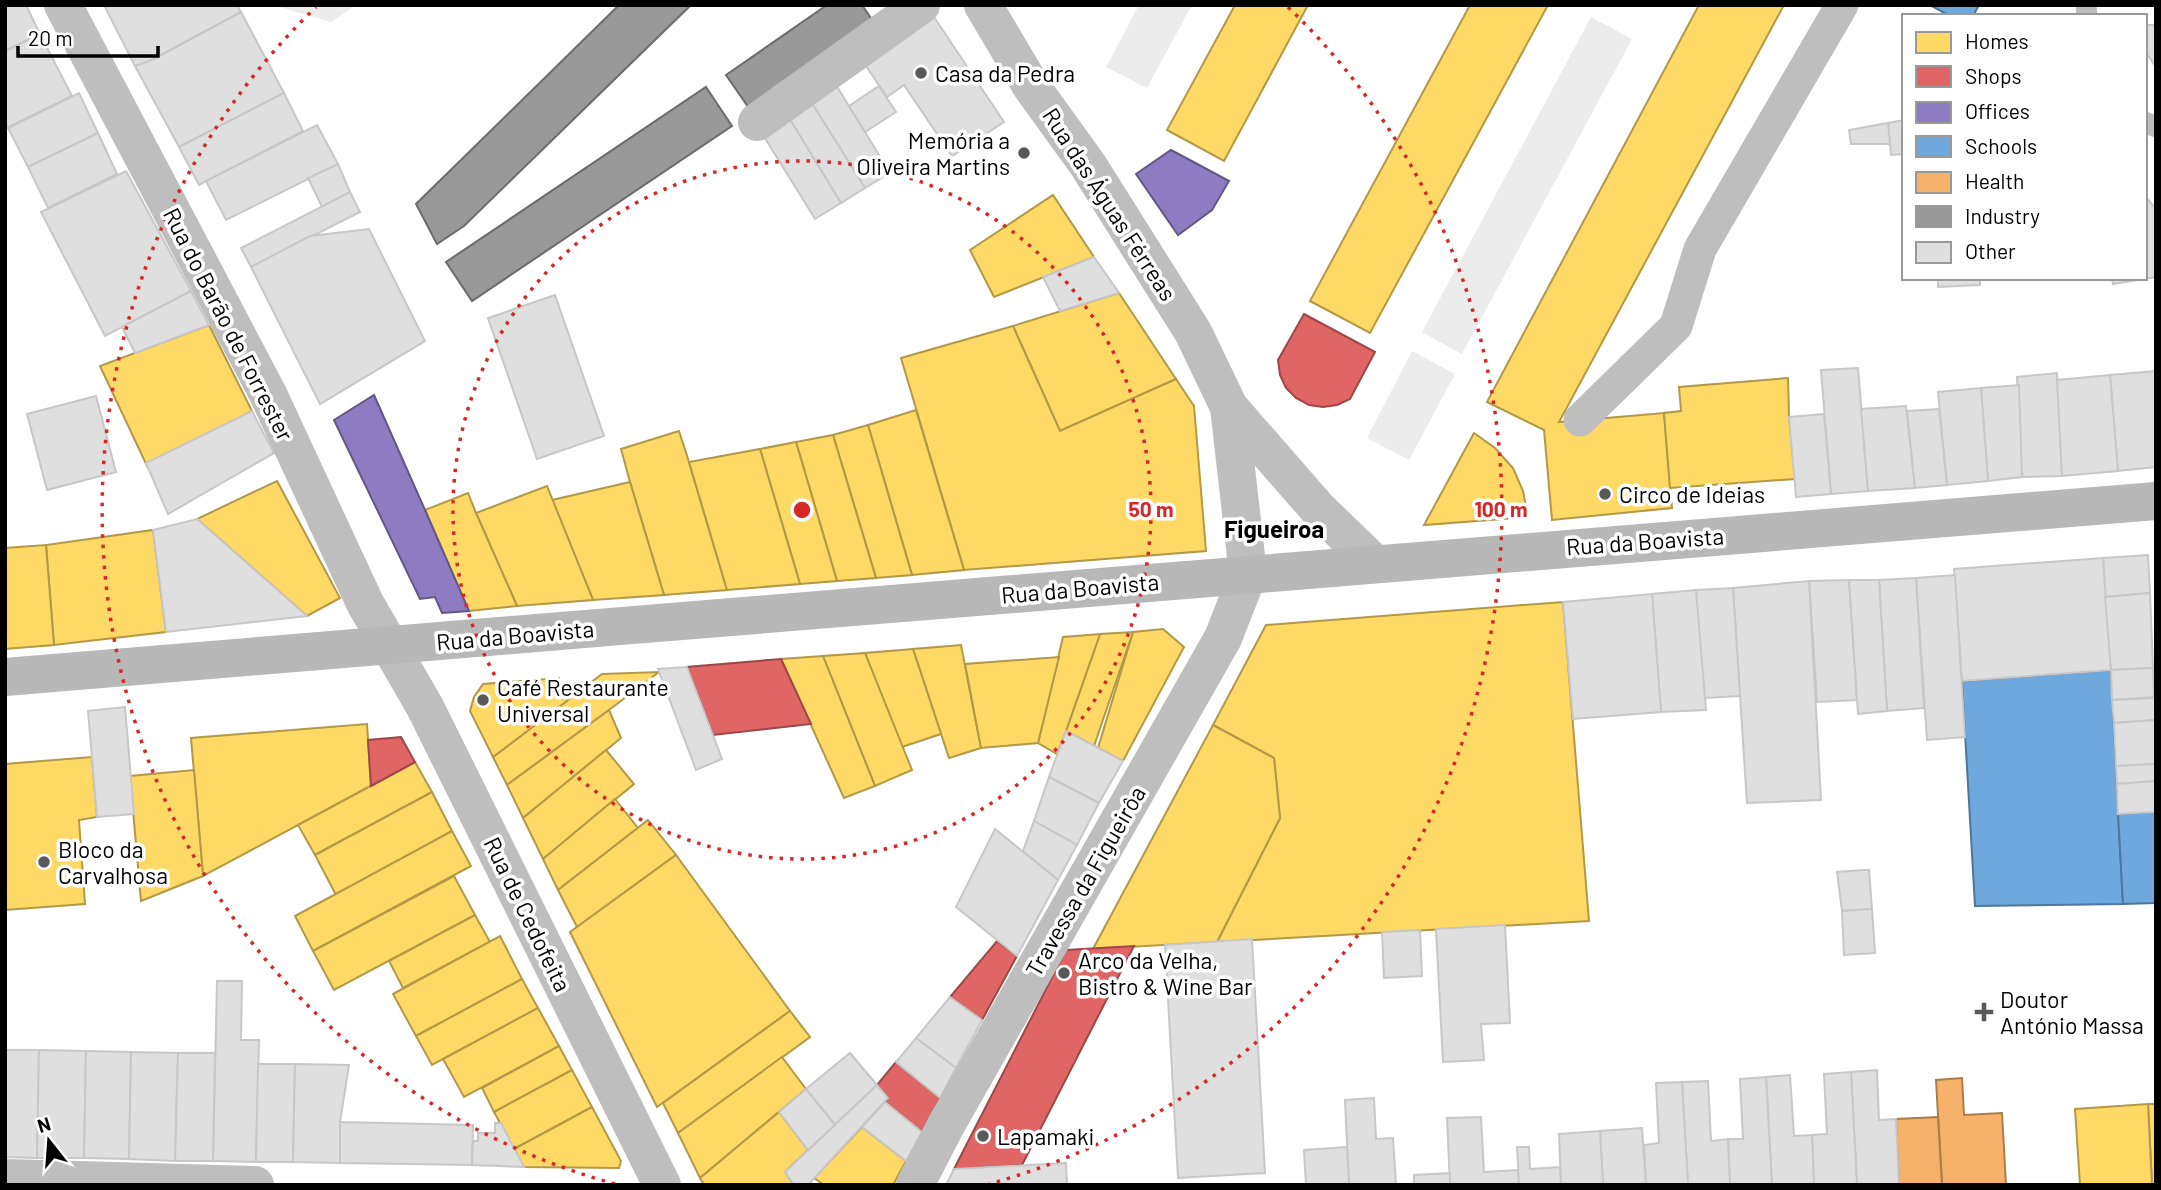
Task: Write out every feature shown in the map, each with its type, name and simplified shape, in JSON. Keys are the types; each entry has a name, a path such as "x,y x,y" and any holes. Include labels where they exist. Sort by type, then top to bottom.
{"main road":[{"name":"Rua da Boavista","path":"5,677 2156,500"}],"street":[{"name":"Rua do Barão de Forrester","path":"63,5 268,394 365,603 390,645"},
{"path":"757,122 921,5"},
{"name":"Rua das Águas Férreas","path":"983,5 1031,86 1087,165 1193,332 1228,407 1318,509 1374,563"},
{"path":"1580,420 1676,326 1700,249 1842,5"},
{"name":"Rua das Águas Férreas","path":"1228,407 1248,573"},
{"name":"Travessa da Figueirôa","path":"915,1185 952,1114 1223,638 1248,573"},
{"name":"Rua de Cedofeita","path":"390,645 425,707 662,1185"},
{"path":"5,1178 255,1185"}],"shaded area":[{"path":"273,5 356,5 331,22"},
{"path":"1139,5 1192,5 1147,88 1106,67"},
{"path":"1591,17 1632,39 1462,354 1422,332"},
{"path":"1412,351 1455,374 1409,460 1367,438"}],"building: Homes":[{"path":"1235,5 1308,5 1224,161 1167,130"},
{"path":"1470,5 1548,5 1370,333 1310,301"},
{"path":"1699,5 1784,5 1559,422 1664,413 1672,508 1552,520 1544,430 1487,402"},
{"path":"1053,195 1094,257 994,297 970,250"},
{"path":"1119,293 1176,379 1060,431 1013,326"},
{"path":"209,325 252,411 148,468 100,366"},
{"path":"1013,326 1060,431 1176,379 1194,406 1206,551 964,570 901,358"},
{"path":"1788,378 1795,479 1670,488 1664,413 1681,411 1679,387"},
{"path":"916,410 964,570 912,575 868,425"},
{"path":"868,425 912,575 876,578 833,435"},
{"path":"679,431 727,590 664,595 621,449"},
{"path":"1474,433 1495,448 1513,468 1523,491 1528,517 1424,525"},
{"path":"833,435 876,578 837,581 796,442"},
{"path":"796,442 837,581 800,584 760,449"},
{"path":"760,449 800,584 727,590 689,462"},
{"path":"277,481 340,598 307,616 197,519"},
{"path":"630,482 664,595 593,600 552,500"},
{"path":"547,486 593,600 517,606 476,513"},
{"path":"468,493 517,606 469,611 425,510"},
{"path":"153,530 166,632 54,645 46,545"},
{"path":"46,545 54,645 5,649 5,548"},
{"path":"1563,602 1589,921 1217,942 1280,818 1274,758 1213,725 1266,625"},
{"path":"1163,629 1184,647 1123,761 1098,748 1133,632"},
{"path":"1133,632 1094,746 1066,731 1100,634"},
{"path":"1100,634 1057,754 1038,743 1063,637"},
{"path":"961,645 981,748 949,758 913,649"},
{"path":"913,649 941,734 902,747 865,653"},
{"path":"865,653 912,770 875,786 823,656"},
{"path":"823,656 875,786 844,798 781,659"},
{"path":"1059,657 1038,743 981,748 965,664"},
{"path":"659,672 507,785 493,757 602,674"},
{"path":"559,678 567,701 493,757 470,711 474,697 483,684"},
{"path":"609,710 621,738 523,818 507,785"},
{"path":"367,724 371,786 203,876 191,738"},
{"path":"1213,725 1274,758 1280,818 1217,942 1093,949"},
{"path":"606,750 634,784 543,859 523,818"},
{"name":"Bloco da Carvalhosa","path":"92,757 97,817 79,820 85,904 5,910 5,764"},
{"path":"415,762 432,792 315,855 298,825"},
{"path":"194,770 203,876 141,901 130,776"},
{"path":"432,792 452,831 336,895 315,855"},
{"path":"615,799 638,828 558,890 543,859"},
{"path":"648,820 676,855 577,927 558,890"},
{"path":"452,831 471,866 313,951 295,916"},
{"path":"676,855 790,1011 657,1107 570,932"},
{"path":"454,876 475,915 334,990 313,951"},
{"path":"475,915 490,942 403,988 389,961"},
{"path":"500,936 522,979 416,1036 393,994"},
{"path":"522,979 538,1008 432,1065 416,1036"},
{"path":"538,1008 559,1046 464,1097 443,1059"},
{"path":"790,1011 810,1037 678,1133 663,1103"},
{"path":"559,1046 572,1070 494,1112 482,1088"},
{"path":"782,1057 806,1089 700,1178 678,1133"},
{"path":"572,1070 592,1107 514,1149 494,1112"},
{"path":"2148,1104 2156,1104 2156,1185 2152,1185"},
{"path":"2148,1104 2152,1185 2080,1185 2075,1109"},
{"path":"592,1107 621,1161 619,1168 524,1167 514,1149"},
{"path":"779,1112 808,1150 785,1172 794,1185 704,1185 700,1178"},
{"path":"862,1127 906,1161 893,1185 824,1185 814,1178"}],"building: Shops":[{"path":"1304,314 1375,352 1350,399 1337,405 1309,405 1286,388 1280,375 1278,360"},
{"path":"781,659 811,724 713,735 687,667"},
{"path":"401,737 415,762 371,786 368,740"},
{"path":"997,941 1017,956 982,1020 950,997"},
{"path":"1134,946 1022,1165 954,1169 1066,950"},
{"path":"896,1062 940,1098 922,1132 885,1102 888,1098 877,1085"}],"building: Offices":[{"path":"1171,150 1229,181 1212,210 1178,235 1136,174"},
{"path":"374,395 469,611 442,613 435,597 420,599 334,420"}],"building: Schools":[{"path":"1930,5 1979,5 1974,14 1946,14"},
{"path":"2111,670 2123,904 1975,906 1962,681"},
{"path":"2156,812 2156,903 2123,904 2118,814"}],"building: Health":[{"path":"1962,1078 1964,1115 2002,1113 2006,1185 1942,1185 1936,1080"},
{"path":"1938,1117 1942,1185 1899,1185 1896,1119"}],"building: Industry":[{"path":"619,5 691,5 464,226 437,244 416,204"},
{"path":"827,5 862,5 875,24 751,111 726,75"},
{"path":"706,87 732,126 472,301 446,262"}],"building: Other":[{"path":"5,5 26,5 40,34 5,51"},
{"path":"104,5 237,5 241,12 152,60 135,66"},
{"path":"241,12 284,93 179,147 135,66 152,60"},
{"name":"Casa da Pedra","path":"932,14 1004,122 952,156 904,85 887,97 862,60"},
{"path":"2147,25 2156,25 2156,67 2147,54"},
{"path":"40,34 72,96 5,129 5,51"},
{"path":"833,80 890,173 865,188 808,97"},
{"path":"879,86 896,112 865,132 849,106"},
{"path":"79,93 98,133 28,167 8,128"},
{"path":"284,93 303,131 199,185 179,147"},
{"path":"808,97 865,188 841,203 786,113"},
{"path":"786,113 841,203 815,219 760,130"},
{"path":"1902,120 1902,154 1891,155 1888,123"},
{"path":"1888,123 1890,144 1851,144 1849,130"},
{"path":"317,125 338,164 226,220 206,181"},
{"path":"98,133 117,174 48,208 28,167"},
{"path":"338,164 350,192 322,207 308,178"},
{"path":"126,171 191,291 105,336 41,212"},
{"path":"350,192 360,212 251,267 241,248"},
{"path":"2147,198 2156,209 2156,277 2147,278"},
{"path":"369,229 425,341 320,404 251,267 310,236"},
{"path":"1094,257 1119,293 1060,311 1043,277"},
{"path":"1938,280 1980,280 1980,285 1938,287"},
{"path":"2112,280 2138,280 2113,284"},
{"path":"191,291 209,325 135,353 122,327"},
{"path":"555,295 604,436 537,459 488,318"},
{"path":"1858,368 1868,491 1831,494 1821,370"},
{"path":"2156,371 2156,467 2118,471 2110,375"},
{"path":"2057,373 2062,476 2022,477 2017,377"},
{"path":"2110,375 2118,471 2062,476 2057,380"},
{"path":"2019,385 2022,477 1988,481 1981,388"},
{"path":"1981,388 1988,481 1947,485 1938,392"},
{"path":"96,396 116,472 47,490 27,414"},
{"path":"1906,406 1915,488 1868,491 1861,409"},
{"path":"1939,409 1947,485 1915,488 1907,411"},
{"path":"252,411 274,453 168,514 146,463"},
{"path":"1824,414 1831,494 1796,497 1789,417"},
{"path":"197,519 307,616 166,632 153,530"},
{"path":"2148,555 2150,593 2105,597 2103,558"},
{"path":"2103,558 2111,670 1962,681 1954,569"},
{"path":"1955,575 1965,737 1927,740 1916,578"},
{"path":"1916,578 1924,708 1887,711 1879,580"},
{"path":"1849,580 1857,700 1817,702 1809,581"},
{"path":"1849,580 1879,580 1887,711 1858,714"},
{"path":"1809,581 1821,800 1747,803 1733,588"},
{"path":"1733,588 1740,696 1704,698 1696,590"},
{"path":"1696,590 1706,710 1661,712 1652,594"},
{"path":"2150,593 2153,668 2111,670 2105,597"},
{"path":"1652,594 1661,712 1573,719 1563,602"},
{"path":"687,667 722,759 696,770 658,669"},
{"path":"2153,668 2154,697 2112,700 2111,670"},
{"path":"2156,698 2156,720 2114,723 2112,700"},
{"path":"125,707 134,814 97,817 88,711"},
{"path":"2156,720 2156,764 2116,766 2114,723"},
{"path":"1066,731 1123,761 1099,803 1049,777"},
{"path":"2156,764 2156,781 2117,784 2116,766"},
{"path":"1049,777 1099,803 1077,845 1034,821"},
{"path":"2156,781 2156,812 2118,814 2117,784"},
{"path":"1034,821 1077,845 1058,880 1023,851"},
{"path":"995,829 1058,880 1017,956 956,907"},
{"path":"1869,870 1872,909 1842,911 1837,872"},
{"path":"1872,909 1875,953 1844,955 1842,911"},
{"path":"1505,925 1510,1023 1481,1024 1484,1060 1443,1062 1436,929"},
{"path":"1420,930 1422,976 1384,978 1382,932"},
{"path":"1252,939 1265,1173 1178,1178 1165,945"},
{"path":"217,981 242,981 241,1040 259,1040 256,1162 213,1161"},
{"path":"950,997 982,1020 956,1068 916,1038"},
{"path":"916,1038 956,1068 940,1098 896,1062"},
{"path":"5,1050 39,1050 37,1158 5,1157"},
{"path":"39,1050 86,1051 84,1158 37,1158"},
{"path":"86,1051 131,1052 129,1159 84,1158"},
{"path":"131,1052 178,1053 175,1161 129,1159"},
{"path":"178,1053 215,1053 213,1161 175,1161"},
{"path":"850,1053 877,1085 835,1125 806,1089"},
{"path":"258,1064 295,1064 293,1162 256,1162"},
{"path":"295,1064 349,1065 340,1122 340,1163 293,1162"},
{"path":"1877,1070 1879,1120 1896,1119 1899,1185 1857,1185 1851,1072"},
{"path":"1851,1072 1857,1185 1814,1185 1812,1135 1827,1134 1824,1074"},
{"path":"1790,1075 1794,1136 1812,1135 1814,1185 1772,1185 1766,1077"},
{"path":"1766,1077 1772,1185 1730,1185 1728,1139 1743,1139 1740,1079"},
{"path":"1708,1081 1711,1141 1728,1139 1730,1185 1688,1185 1682,1082"},
{"path":"1682,1082 1688,1185 1646,1185 1644,1145 1659,1143 1656,1083"},
{"path":"877,1085 888,1098 808,1185 794,1185 785,1172"},
{"path":"806,1089 835,1125 808,1150 779,1112"},
{"path":"1374,1098 1376,1139 1393,1138 1396,1185 1349,1185 1345,1100"},
{"path":"885,1102 922,1132 906,1161 862,1127"},
{"path":"1481,1117 1484,1172 1518,1170 1519,1185 1450,1185 1447,1118"},
{"path":"340,1122 473,1125 472,1165 340,1163"},
{"path":"495,1123 501,1123 524,1167 472,1165 473,1141 478,1141 478,1133 495,1133"},
{"path":"1642,1128 1646,1185 1603,1185 1600,1131"},
{"path":"1600,1131 1603,1185 1561,1185 1559,1134"},
{"path":"1347,1147 1349,1185 1306,1185 1304,1150"},
{"path":"1517,1147 1529,1147 1530,1169 1560,1167 1561,1185 1519,1185"},
{"path":"1066,1163 1067,1185 946,1185 954,1169"},
{"path":"1450,1173 1450,1185 1414,1185 1414,1175"}],"place":[{"name":"Casa da Pedra","path":"921,73"},
{"name":"Memória a Oliveira Martins","path":"1024,153"},
{"name":"Circo de Ideias","path":"1605,494"},
{"name":"Café Restaurante Universal","path":"483,700"},
{"name":"Bloco da Carvalhosa","path":"44,862"},
{"name":"Arco da Velha, Bistro & Wine Bar","path":"1064,973"},
{"name":"Doutor António Massa","path":"1984,1012"},
{"name":"Lapamaki","path":"983,1136"}],"district":[{"name":"Figueiroa","path":"1274,528"}]}
